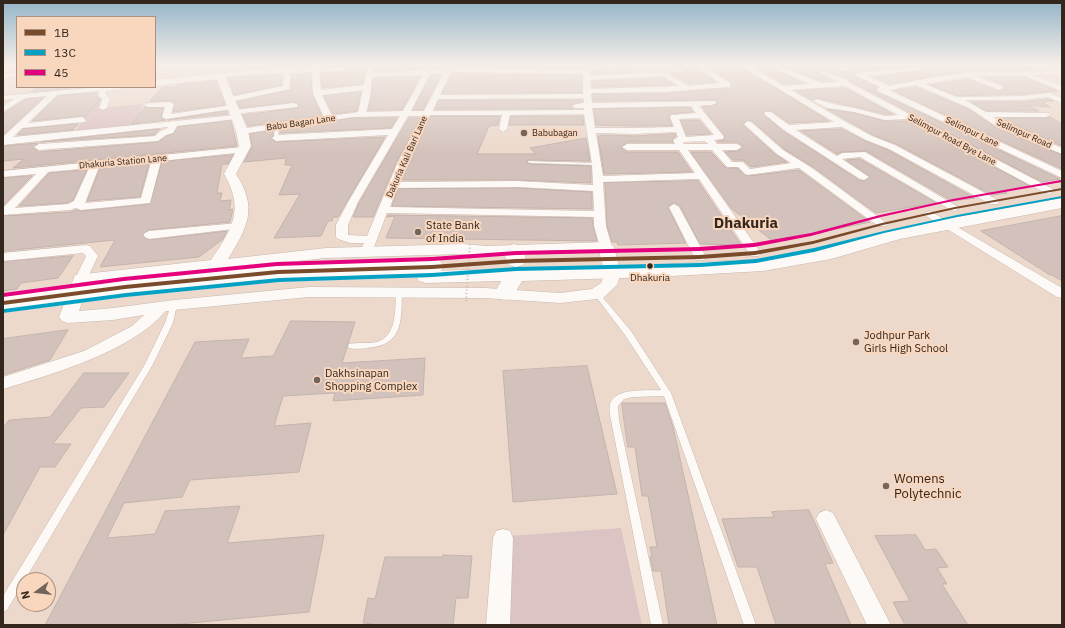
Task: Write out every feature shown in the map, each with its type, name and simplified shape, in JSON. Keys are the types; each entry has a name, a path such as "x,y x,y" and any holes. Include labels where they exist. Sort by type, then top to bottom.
{"main road":[{"path":"610,260 732,268 796,260 831,253 897,234 994,202 1058,194"},
{"path":"3,313 111,297 227,286 429,272 515,262 700,258 755,253 814,242 882,224 930,214 951,216 1058,194"},
{"path":"505,294 515,262"},
{"path":"3,304 125,287 278,272 429,272"}],"street":[{"path":"3,110 27,94"},
{"path":"3,98 51,94"},
{"path":"4,141 54,94"},
{"path":"102,94 106,99 102,108"},
{"path":"217,263 235,235 243,207 240,191 230,174 245,146 242,131 232,109 228,94"},
{"path":"4,141 173,124 232,109 267,94"},
{"path":"318,94 329,119"},
{"path":"361,115 366,94"},
{"path":"369,246 342,237 342,225 353,202 392,132 415,94"},
{"path":"437,97 572,94"},
{"path":"3,257 86,249 92,256 82,278 68,317 113,314 168,306 309,292 505,294 560,298 597,294 609,285 610,260 600,226 597,164 587,94"},
{"path":"794,94 869,138 892,147 994,202"},
{"path":"805,94 820,103 885,118 908,117"},
{"name":"Selimpur Road Bye Lane","path":"864,94 1058,194"},
{"name":"Selimpur Lane","path":"896,94 1062,175"},
{"name":"Selimpur Road","path":"943,94 972,106 1002,126 1062,151"},
{"path":"952,98 1021,98 1049,95 1062,100"},
{"name":"Dakuria Kali Bari Lane","path":"369,246 402,164 427,113 437,97"},
{"path":"628,147 682,144 707,138 720,137 693,103"},
{"path":"525,105 588,109 712,103"},
{"path":"148,105 170,104 166,117 232,109 294,105"},
{"name":"Babu Bagan Lane","path":"242,131 361,115 506,113 588,109"},
{"path":"503,129 506,113"},
{"path":"768,114 787,128 864,177"},
{"path":"984,114 1046,115"},
{"path":"701,115 674,117 682,144 701,176 755,253"},
{"path":"20,126 82,120"},
{"path":"39,147 158,138 163,132 170,131 173,124"},
{"path":"748,124 780,152 809,170 882,224"},
{"path":"787,128 843,124"},
{"path":"591,130 634,131 678,129"},
{"path":"276,138 392,132"},
{"path":"707,138 730,165 740,164 748,172 800,165"},
{"path":"682,144 716,149 736,147"},
{"name":"Dhakuria Station Lane","path":"3,174 242,150"},
{"path":"842,156 862,154 1062,294"},
{"path":"78,203 81,207 146,201 157,159"},
{"path":"45,170 5,212 70,207 78,203 95,165"},
{"path":"394,185 598,183 701,176"},
{"path":"674,207 700,258"},
{"path":"384,210 600,214"},
{"path":"149,235 238,226"},
{"path":"82,278 326,253 369,246 488,251 515,262 610,260"},
{"path":"3,383 89,355 137,329 168,306"},
{"path":"826,519 880,625"},
{"path":"498,625 503,538"}],"lane":[{"path":"276,126 276,138"},
{"path":"530,162 597,164"},
{"path":"352,346 377,346 393,336 396,325 399,293"},
{"path":"597,294 628,333 667,393 750,625"},
{"path":"3,606 148,366 169,323 168,306"},
{"path":"657,625 615,420 614,405 621,396 633,394 667,393"}],"path":[{"path":"466,301 470,243"}],"shaded area":[{"path":"95,95 102,99 100,108 143,104 134,127 74,133 90,110"},
{"path":"621,528 642,625 505,625 509,536"}],"building":[{"path":"97,94 100,100 85,117 82,116 32,121 58,96"},
{"path":"156,94 221,94 225,105 173,112 175,103 171,101 150,101"},
{"path":"271,94 312,94 322,116 248,126 243,115 298,108 299,105 294,102 240,108 237,102"},
{"path":"361,94 357,111 333,114 324,96"},
{"path":"371,94 411,94 402,110 368,110"},
{"path":"421,94 431,94 423,110 413,110"},
{"path":"593,94 786,94 829,121 789,123 772,111 765,110 763,114 783,131 859,180 865,181 870,177 846,160 860,159 936,203 876,213 813,167 784,149 752,121 748,120 743,123 743,125 776,155 787,162 751,167 743,160 733,160 725,152 738,151 743,146 737,142 718,142 717,141 724,140 725,136 702,107 717,104 715,100 593,101"},
{"path":"802,94 857,94 893,114 885,114 817,98 812,100"},
{"path":"875,94 882,94 1060,179 1042,182"},
{"path":"901,94 933,94 968,109 998,129 1062,155 1062,169"},
{"path":"953,94 1011,94 957,96"},
{"path":"43,98 3,135 3,114 26,99"},
{"path":"1048,99 1054,101 1042,102 1050,107 1027,105 1039,111 986,111 971,102 1021,102"},
{"path":"439,100 582,100 582,102 571,105 574,109 435,109"},
{"path":"145,107 163,108 161,118 166,120 132,124"},
{"path":"691,108 693,112 670,114 669,118 672,126 596,125 594,109"},
{"path":"827,109 854,113 885,121 907,121 1030,186 1003,191 1007,193 992,195 896,144 873,135"},
{"path":"227,111 228,114 168,120"},
{"path":"431,116 500,116 498,125 489,126 477,154 536,154 530,148 586,138 590,161 528,160 526,162 530,164 591,166 591,183 517,180 402,180"},
{"path":"511,116 583,116 584,125 509,125"},
{"path":"1050,117 1062,124 1062,146 999,118 1046,118"},
{"path":"353,118 397,118 391,128 280,133 280,130"},
{"path":"409,118 420,118 396,163 373,217 353,217 359,203"},
{"path":"681,120 699,120 711,134 687,135"},
{"path":"231,121 237,146 13,168 24,159 3,161 3,146 38,143 33,148 39,152 158,142 173,134 178,127"},
{"path":"78,124 73,130 17,135 23,129"},
{"path":"160,129 154,135 41,142"},
{"path":"842,129 865,141 888,150 975,198 952,201 866,151 842,152 837,154 801,131"},
{"path":"273,131 273,136 270,138 276,142 385,137 338,217 333,217 332,221 328,221 321,236 274,238 300,194 279,195 292,165 285,165 286,158 244,162 252,147 250,134"},
{"path":"675,134 676,136 672,140 673,142 627,142 621,148 627,152 678,152 692,172 604,174 598,136"},
{"path":"691,152 711,152 726,168 737,168 748,176 799,170 870,222 774,242 732,209"},
{"path":"233,155 228,164 222,164 217,193 222,193 220,201 231,200 229,210 233,209 230,222 149,230 142,235 149,240 227,231 223,239 199,257 100,267 115,240 3,251 3,216 70,212 76,210 81,211 150,204 162,162"},
{"path":"149,164 140,197 87,201 100,168"},
{"path":"87,170 73,200 68,203 19,206 49,173"},
{"path":"32,176 3,206 3,178"},
{"path":"698,181 741,245 700,244 680,206 675,203 668,206 668,208 686,243 618,245 617,242 612,242 607,226 605,183"},
{"path":"517,188 592,192 592,209 392,206 398,189"},
{"path":"388,215 592,218 597,241 386,238 395,216 387,217"},
{"path":"1062,216 1062,281 981,231"},
{"path":"73,256 58,278 21,283 17,289 3,291 3,262"},
{"path":"291,321 355,322 342,363 425,358 423,395 333,401 335,393 283,396 274,426 311,423 299,472 190,480 182,497 124,503 107,538 155,534 165,511 240,506 227,543 324,535 309,612 169,625 45,625 52,612 56,612 56,604 195,342 249,339 241,358 273,356"},
{"path":"68,330 50,360 3,375 3,339"},
{"path":"587,366 617,494 513,502 503,371"},
{"path":"84,373 129,373 104,407 81,408 53,444 71,444 55,467 40,467 3,535 3,428 9,420 50,417"},
{"path":"622,403 665,403 673,427 717,625 669,625 661,571 653,571 650,557 652,557 650,547 657,547 648,496 642,496 635,447 628,447"},
{"path":"809,510 833,563 825,564 851,625 776,625 757,567 738,567 722,519 774,517 772,512"},
{"path":"916,535 925,550 936,549 948,567 937,568 947,584 942,584 968,625 905,625 893,602 910,601 875,536"},
{"path":"443,555 472,556 468,598 456,598 453,625 374,625 363,623 368,598 375,599 385,557 443,557"}],"transit line":[{"name":"45","path":"3,295 124,279 277,264 432,259 516,253 700,249 754,245 811,234 880,216 953,200 1061,181"},
{"name":"1B","path":"3,303 125,287 278,272 432,267 516,261 700,257 755,253 813,242 882,224 955,208 1062,189"},
{"name":"13C","path":"4,311 126,295 279,280 432,275 516,269 700,265 756,261 814,250 884,232 957,216 1062,197"}],"place":[{"name":"Babubagan","path":"524,133"},
{"name":"State Bank of India","path":"418,232"},
{"name":"Dhakuria","path":"650,266"},
{"name":"Jodhpur Park Girls High School","path":"856,342"},
{"name":"Dakhsinapan Shopping Complex","path":"317,380"},
{"name":"Womens Polytechnic","path":"886,486"}],"district":[{"name":"Dhakuria","path":"746,224"}]}
